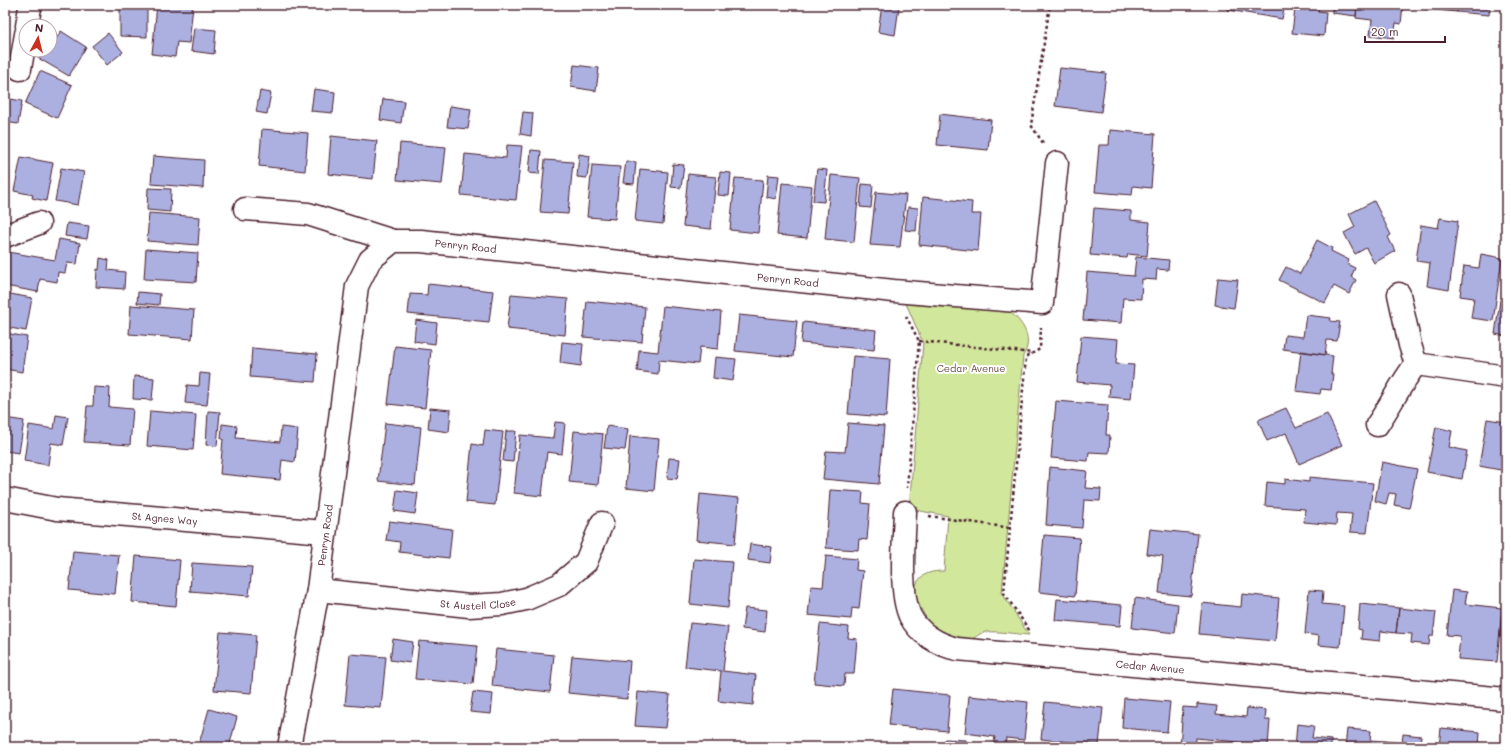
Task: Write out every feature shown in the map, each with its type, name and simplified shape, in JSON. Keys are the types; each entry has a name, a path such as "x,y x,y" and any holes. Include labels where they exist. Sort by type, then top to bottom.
{"street":[{"path":"20,69 22,58"},
{"path":"1042,303 1057,163"},
{"name":"Penryn Road","path":"245,209 308,214 394,241 420,241 894,290 1042,303"},
{"path":"5,236 39,223"},
{"name":"Penryn Road","path":"289,747 318,590 324,532 357,286 370,260 394,241"},
{"path":"1400,294 1410,345 1416,364"},
{"path":"1416,364 1506,377"},
{"path":"1377,425 1406,377 1416,364"},
{"name":"St Agnes Way","path":"5,499 57,509 324,532"},
{"name":"Cedar Avenue","path":"905,512 904,574 906,601 910,617 919,628 935,642 947,647 1506,699"},
{"name":"St Austell Close","path":"318,590 469,606 502,604 526,599 559,585 586,562 602,524"}],"path":[{"path":"1050,5 1031,126 1057,163"},
{"path":"894,290 918,341 905,512 1011,528"},
{"path":"1042,303 1040,349 1026,357 1004,593 1046,656"},
{"path":"918,341 1033,353"}],"green space":[{"name":"Cedar Avenue","path":"905,301 1009,311 1019,320 1025,331 1027,343 1023,356 1002,593 1029,635 984,632 970,639 955,637 934,626 924,615 917,600 915,588 918,581 924,575 931,572 944,571 948,516 909,509 923,343"}],"building":[{"path":"120,5 147,5 147,37 120,36"},
{"path":"157,5 193,6 189,43 177,42 175,57 152,54"},
{"path":"882,5 899,7 895,35 878,32"},
{"path":"1229,5 1285,5 1282,19 1228,10"},
{"path":"1303,5 1319,5 1318,11 1326,12 1324,36 1292,33 1295,8 1303,9"},
{"path":"1332,5 1357,5 1356,16 1332,13"},
{"path":"1357,5 1403,5 1401,24 1396,23 1394,38 1370,35 1372,20 1356,18"},
{"path":"1424,5 1457,5 1457,12 1424,9"},
{"path":"1457,5 1490,5 1489,15 1457,12"},
{"path":"194,28 216,30 214,54 191,51"},
{"path":"61,31 86,47 69,76 38,58 58,58 58,36"},
{"path":"108,33 123,52 107,65 92,46"},
{"path":"574,65 599,68 596,91 571,87"},
{"path":"1060,68 1106,73 1101,112 1055,106"},
{"path":"40,71 72,85 57,118 25,104"},
{"path":"314,89 335,92 333,113 311,111"},
{"path":"260,91 271,93 267,114 256,112"},
{"path":"5,98 22,101 18,124 5,122"},
{"path":"383,99 404,101 401,123 380,120"},
{"path":"450,106 471,109 468,129 447,127"},
{"path":"523,112 533,113 531,136 520,134"},
{"path":"940,114 991,120 988,150 937,145"},
{"path":"262,129 308,133 305,171 259,166"},
{"path":"1110,130 1155,134 1151,188 1133,186 1132,195 1095,192 1099,145 1109,145"},
{"path":"331,136 377,141 373,179 328,174"},
{"path":"400,143 446,147 442,184 397,180"},
{"path":"507,145 522,146 516,200 461,195 465,154 506,158"},
{"path":"531,150 541,151 539,174 529,173"},
{"path":"579,154 590,156 587,178 577,177"},
{"path":"153,156 204,160 203,188 151,184"},
{"path":"21,157 53,163 46,201 32,198 33,195 14,191"},
{"path":"545,160 573,162 568,214 540,212"},
{"path":"626,161 636,162 634,184 623,183"},
{"path":"673,164 684,165 681,188 671,187"},
{"path":"592,165 620,167 615,219 587,217"},
{"path":"61,168 84,172 78,205 55,201"},
{"path":"5,169 9,169 5,192"},
{"path":"640,169 668,172 663,224 635,221"},
{"path":"817,169 827,170 824,202 813,201"},
{"path":"720,172 731,173 729,196 718,195"},
{"path":"688,174 716,177 711,229 683,226"},
{"path":"768,175 779,176 776,199 766,197"},
{"path":"831,175 860,178 854,242 825,239"},
{"path":"735,178 763,180 758,233 730,230"},
{"path":"782,183 812,186 807,238 777,235"},
{"path":"862,184 873,185 871,208 860,207"},
{"path":"148,188 171,189 170,212 147,210"},
{"path":"876,192 906,195 900,247 870,245"},
{"path":"923,197 972,202 971,214 981,214 978,251 919,245"},
{"path":"1374,201 1391,235 1388,237 1395,251 1374,263 1366,248 1355,254 1344,233 1355,227 1349,214"},
{"path":"908,207 918,208 916,231 905,230"},
{"path":"1094,208 1131,211 1131,220 1150,222 1147,256 1128,254 1127,258 1090,255"},
{"path":"149,213 200,217 198,245 147,241"},
{"path":"1440,218 1458,221 1449,290 1427,286 1430,263 1416,261 1421,225 1438,228"},
{"path":"67,223 89,226 87,239 65,236"},
{"path":"59,239 80,243 77,264 67,263 65,273 58,272 57,282 40,279 38,292 5,286 5,269 8,252 55,260"},
{"path":"1317,240 1332,248 1331,251 1349,260 1347,264 1355,268 1351,277 1356,280 1349,294 1334,286 1325,303 1279,280 1286,267 1300,274"},
{"path":"146,249 198,253 196,282 144,279"},
{"path":"1481,254 1502,258 1493,321 1471,318 1474,298 1460,296 1464,266 1479,268"},
{"path":"1136,257 1169,260 1168,270 1157,269 1156,280 1142,279 1141,299 1123,298 1121,323 1083,320 1087,272 1134,276"},
{"path":"100,258 109,260 108,270 125,272 124,289 96,287 97,269 99,270"},
{"path":"1506,270 1506,296 1502,295"},
{"path":"1218,278 1238,280 1234,308 1215,305"},
{"path":"428,284 493,291 489,322 408,314 410,294 427,295"},
{"path":"138,292 160,294 159,305 137,303"},
{"path":"5,293 32,298 26,331 5,327"},
{"path":"511,294 568,299 565,335 507,329"},
{"path":"1500,300 1506,301 1506,336 1495,334"},
{"path":"587,301 645,307 642,342 583,337"},
{"path":"131,305 194,310 192,339 129,334"},
{"path":"663,306 721,312 718,349 700,347 698,364 659,360 658,374 637,371 639,350 658,352"},
{"path":"739,315 797,321 793,357 735,351"},
{"path":"1306,315 1331,318 1330,321 1340,322 1337,341 1327,340 1325,355 1283,349 1285,335 1303,337"},
{"path":"416,320 437,323 435,344 414,341"},
{"path":"803,322 876,330 874,350 801,343"},
{"path":"5,333 27,337 22,372 5,369"},
{"path":"1081,336 1118,339 1116,364 1134,365 1131,399 1109,397 1110,385 1077,382"},
{"path":"562,342 583,344 581,366 560,363"},
{"path":"395,346 431,350 425,408 388,404"},
{"path":"252,348 317,354 315,382 250,377"},
{"path":"1301,351 1333,356 1331,390 1321,389 1320,394 1296,391"},
{"path":"853,356 890,359 886,417 848,414"},
{"path":"715,357 736,359 733,381 713,378"},
{"path":"200,373 210,374 207,405 185,403 187,385 199,386"},
{"path":"134,376 154,378 152,400 133,399"},
{"path":"94,387 110,388 109,407 133,409 130,445 84,442 87,406 93,406"},
{"path":"1056,401 1108,405 1106,435 1110,435 1109,453 1089,452 1088,461 1051,458"},
{"path":"430,408 451,410 449,432 428,429"},
{"path":"1286,408 1296,428 1327,414 1342,445 1299,464 1286,433 1267,441 1258,420"},
{"path":"150,411 196,415 193,450 147,446"},
{"path":"208,411 220,412 217,446 206,445"},
{"path":"56,415 68,417 63,445 51,443 48,465 24,461 29,425 54,429"},
{"path":"5,418 24,421 19,453 5,451"},
{"path":"1487,419 1506,422 1506,471 1479,466"},
{"path":"555,422 565,423 562,454 547,452 542,496 514,493 520,435 553,438"},
{"path":"385,423 421,427 415,485 378,481"},
{"path":"848,423 884,426 879,484 823,479 826,451 845,452"},
{"path":"222,424 237,426 236,438 280,442 281,427 298,429 295,462 282,460 280,480 220,474 223,439 221,439"},
{"path":"607,426 628,429 625,450 604,448"},
{"path":"1436,427 1452,431 1449,447 1467,451 1462,479 1427,472"},
{"path":"485,430 503,432 495,505 466,502 472,444 483,446"},
{"path":"506,431 516,431 513,462 503,461"},
{"path":"574,431 603,434 598,485 569,482"},
{"path":"630,436 659,439 654,491 626,488"},
{"path":"669,458 680,459 677,479 667,478"},
{"path":"1382,462 1417,469 1409,508 1394,505 1396,494 1389,493 1386,504 1375,501"},
{"path":"1050,467 1087,471 1085,488 1101,489 1100,501 1084,500 1082,528 1046,525"},
{"path":"1309,477 1373,483 1367,533 1350,532 1352,514 1337,513 1336,525 1304,522 1305,509 1265,506 1267,482 1285,484 1285,479 1309,482"},
{"path":"397,490 418,493 415,514 394,511"},
{"path":"830,490 863,492 862,503 870,504 867,540 859,539 858,550 826,548"},
{"path":"700,494 739,498 735,544 696,540"},
{"path":"389,521 452,529 449,558 399,552 400,542 386,540"},
{"path":"1150,529 1198,534 1191,596 1159,593 1163,556 1147,554"},
{"path":"1044,535 1080,538 1075,596 1039,592"},
{"path":"750,544 772,547 770,563 748,560"},
{"path":"73,551 119,555 115,594 69,590"},
{"path":"136,556 180,560 176,606 132,602"},
{"path":"826,556 857,559 856,570 863,571 859,609 852,608 851,619 808,615 811,586 823,587"},
{"path":"694,559 732,562 728,608 690,604"},
{"path":"192,563 252,567 249,596 190,591"},
{"path":"1309,590 1323,591 1322,604 1344,606 1340,647 1318,645 1319,636 1305,634"},
{"path":"1452,590 1467,592 1465,604 1502,608 1497,662 1458,659 1460,636 1447,635"},
{"path":"1242,594 1279,598 1275,641 1199,634 1202,603 1241,607"},
{"path":"1135,598 1178,604 1175,633 1132,628"},
{"path":"1057,599 1122,605 1120,626 1055,620"},
{"path":"1360,604 1399,608 1396,633 1381,631 1380,641 1361,639 1362,630 1358,629"},
{"path":"745,608 767,610 765,632 742,629"},
{"path":"1399,608 1436,612 1433,636 1430,636 1429,645 1411,643 1412,634 1396,633"},
{"path":"1502,613 1506,614 1506,637 1500,636"},
{"path":"690,623 728,627 723,671 756,675 753,705 718,701 721,671 685,667"},
{"path":"820,624 849,627 848,638 857,639 854,674 845,674 844,686 814,683"},
{"path":"220,632 256,635 251,693 214,690"},
{"path":"393,639 413,642 410,663 390,660"},
{"path":"419,641 477,646 473,684 415,679"},
{"path":"496,649 554,655 550,692 492,686"},
{"path":"350,654 386,657 381,708 345,705"},
{"path":"572,656 630,661 627,699 568,693"},
{"path":"893,689 950,695 947,731 889,725"},
{"path":"473,692 493,694 491,714 470,712"},
{"path":"638,692 670,695 666,728 635,726"},
{"path":"969,696 1028,702 1024,740 1006,738 1005,747 993,747 995,737 965,733"},
{"path":"1124,698 1170,702 1167,732 1122,728"},
{"path":"1045,702 1103,708 1099,745 1041,739"},
{"path":"1197,704 1217,706 1216,714 1246,717 1247,708 1266,710 1265,720 1270,720 1268,747 1249,747 1249,743 1196,738 1195,747 1180,747 1183,707 1197,708"},
{"path":"209,709 237,717 229,747 198,747"},
{"path":"1297,724 1314,726 1312,738 1331,740 1331,747 1295,747"},
{"path":"1441,728 1480,732 1479,747 1439,747"},
{"path":"1347,729 1371,731 1370,740 1384,741 1383,747 1345,747"},
{"path":"1403,734 1421,736 1420,744 1424,745 1424,747 1383,747 1384,741 1402,743"},
{"path":"945,739 966,740 966,747 944,747"},
{"path":"77,743 100,747 76,747"},
{"path":"1021,744 1042,746 1042,747 1020,747"}]}
